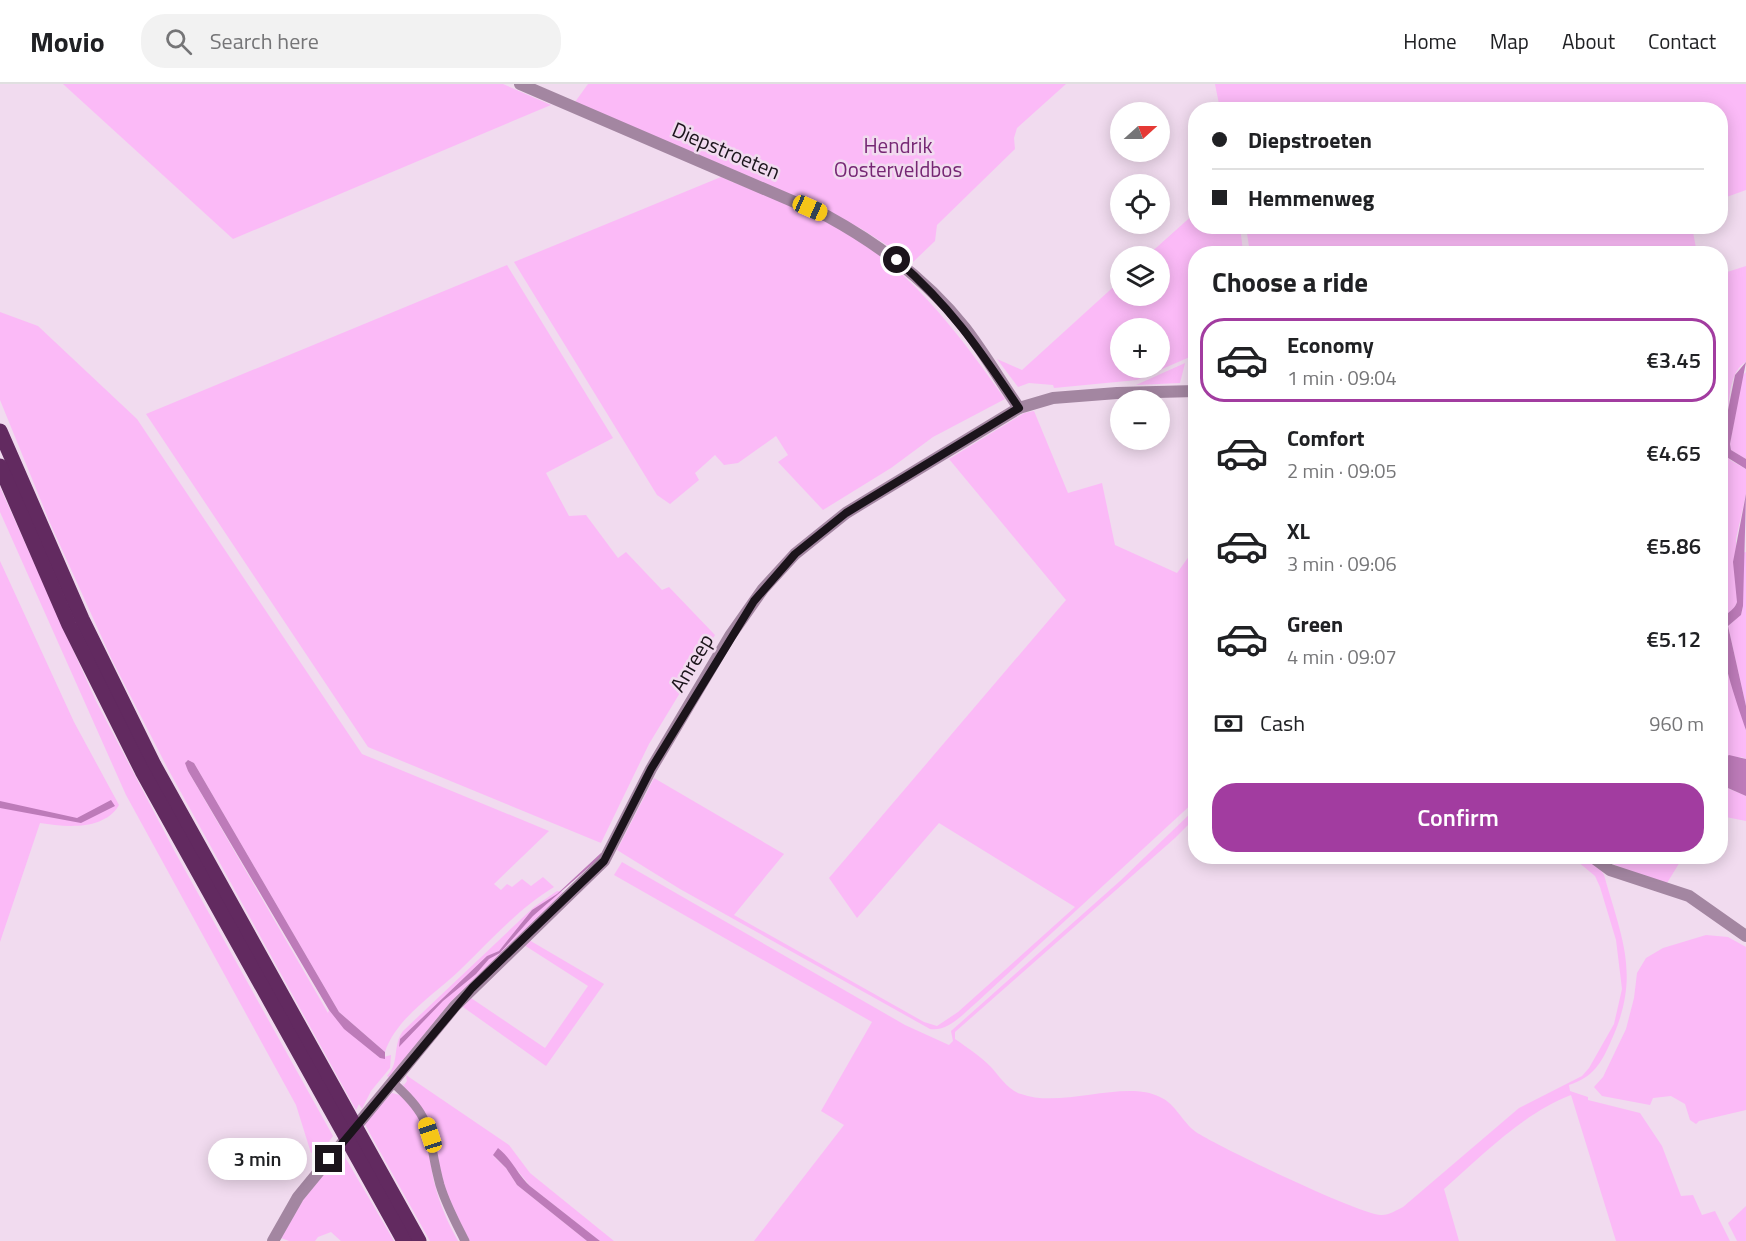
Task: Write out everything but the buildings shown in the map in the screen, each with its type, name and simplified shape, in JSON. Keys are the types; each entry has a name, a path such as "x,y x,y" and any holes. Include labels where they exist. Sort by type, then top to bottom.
{"highway":[{"path":"0,431 77,608 154,765 341,1116"},
{"path":"0,466 69,625 126,740 357,1144 419,1241"},
{"path":"357,1144 404,1241"}],"street":[{"name":"Diepstroeten","path":"520,84 827,216 859,233 897,260 936,296 981,350 1019,408"},
{"name":"Anreep","path":"273,1241 298,1197 472,988 604,861 651,769 730,636 758,595 784,565 820,531 1019,408 1053,398 1188,391"},
{"path":"1602,864 1610,870 1689,896 1746,936"},
{"path":"392,1082 411,1099 425,1118 446,1205 465,1241"}],"green space":[{"path":"63,84 503,84 551,105 233,239"},
{"name":"Hendrik Oosterveldbos","path":"588,84 1066,84 1017,128 1014,138 1015,149 937,225 935,241 913,262 860,228 575,102"},
{"path":"1215,84 1746,84 1746,190 1728,196 1728,102 1219,102"},
{"path":"721,177 832,224 885,259 941,315 1005,399 933,437 891,468 823,510 778,462 788,455 776,436 738,463 724,465 715,455 695,473 699,480 670,504 657,495 514,262"},
{"path":"1188,219 1188,234 1241,234 1242,246 1188,246 1188,358 1170,366 1170,318 1110,318 1110,378 1142,378 1054,388 1053,385 1029,383 1018,387 997,359 1022,370 1110,290 1110,306 1170,306 1170,246 1158,246"},
{"path":"1247,234 1693,234 1696,246 1249,246"},
{"path":"507,265 613,438 546,473 569,516 586,515 618,558 626,552 662,590 669,587 715,635 649,744 601,843 368,747 146,414"},
{"path":"1746,266 1746,362 1738,369 1733,379 1728,422 1728,272"},
{"path":"0,312 38,326 137,419 362,754 549,831 494,884 501,890 507,884 512,887 522,879 531,886 543,877 554,887 516,915 460,970 417,1007 398,1028 385,1052 339,1012 194,763 186,761 188,771 328,1013 329,1010 344,1028 380,1058 391,1055 390,1068 371,1091 362,1109 359,1104 356,1110 168,769 112,660 50,523 0,400"},
{"path":"1185,363 1180,383 1136,385 1152,378 1170,378 1170,370"},
{"path":"1746,372 1746,459 1731,450 1730,444 1742,376"},
{"path":"1034,411 1068,493 1102,483 1115,545 1177,573 1188,558 1188,807 960,1017 943,1028 930,1029 680,889 617,850 654,778 784,854 734,915 924,1022 937,1026 958,1012 1075,907 939,823 857,918 829,878 1066,600 949,459 1024,413"},
{"path":"1728,422 1730,460 1746,469 1746,494 1736,539 1737,602 1728,615"},
{"path":"0,487 96,701 175,852 333,1136 328,1143 311,1153 296,1105 126,795 0,512"},
{"path":"1746,552 1746,706 1728,626 1741,615 1743,606 1742,553"},
{"path":"0,561 74,722 119,805 104,819 94,823 61,826 40,823 0,942"},
{"path":"1728,668 1746,730 1746,759 1741,757 1728,759"},
{"path":"1728,788 1746,796 1746,821 1728,817"},
{"path":"1188,816 1188,825 1175,838 955,1032 955,1039 987,1063 1016,1092 1037,1098 1074,1097 1129,1091 1145,1092 1160,1097 1166,1100 1196,1132 1231,1151 1348,1205 1382,1215 1403,1207 1519,1108 1582,1076 1589,1068 1614,1024 1622,989 1616,940 1600,887 1595,876 1580,864 1594,864 1604,875 1622,939 1627,977 1625,997 1620,1018 1600,1063 1590,1074 1569,1085 1570,1091 1588,1097 1588,1100 1640,1113 1662,1146 1681,1196 1693,1195 1702,1215 1715,1211 1730,1241 1616,1241 1571,1095 1553,1103 1520,1124 1444,1189 1459,1241 754,1241 844,1125 821,1111 872,1022 614,875 622,862 905,1025 949,1045 953,1041 951,1031 1120,881"},
{"path":"1613,864 1679,864 1667,883"},
{"path":"557,891 563,892 390,1078 387,1076 393,1066 403,1031 534,907"},
{"path":"1706,935 1728,937 1746,947 1746,1110 1699,1121 1696,1124 1690,1120 1685,1104 1671,1096 1653,1098 1650,1105 1602,1096 1594,1087 1603,1077 1626,1029 1634,998 1637,973 1646,958 1663,948"},
{"path":"529,940 604,984 546,1066 463,1007 471,998 545,1048 588,986 524,945"},
{"path":"406,1075 509,1145 530,1173 614,1241 600,1241 530,1186 517,1170 493,1156 506,1168 517,1185 587,1241 468,1241 448,1204 435,1146 402,1083 404,1085 407,1081"},
{"path":"392,1093 404,1098 413,1106 425,1131 439,1200 458,1241 430,1241 359,1114 362,1109 368,1119"},
{"path":"342,1152 394,1241 341,1241 331,1232 318,1237 315,1241 289,1241 281,1238 303,1200"},
{"path":"1746,1206 1746,1241 1737,1241 1728,1223"}],"shaded area":[{"path":"1746,362 1730,444 1731,450 1746,459 1746,469 1728,458 1728,410 1735,375"},
{"path":"1746,494 1743,606 1741,615 1728,626 1728,613 1737,602 1733,562"},
{"path":"1728,626 1746,706 1746,730 1729,677"},
{"path":"1728,756 1746,759 1746,796 1728,788"},
{"path":"188,760 194,763 339,1012 385,1052 385,1059 380,1058 344,1029 329,1010 188,771 185,763"},
{"path":"111,800 115,806 81,823 0,808 0,801 77,818"},
{"path":"601,853 604,854 533,916 500,953 489,959 476,974 443,1001 399,1047 400,1039 487,956 499,951 532,910 557,894"},
{"path":"498,1148 530,1186 600,1241 587,1241 517,1185 506,1168 493,1155"}],"route":[{"path":"329,1159 455,1006 604,861 651,769 730,636 763,589 784,565 820,531 846,513 1019,408 965,328 921,281 897,260"}]}
